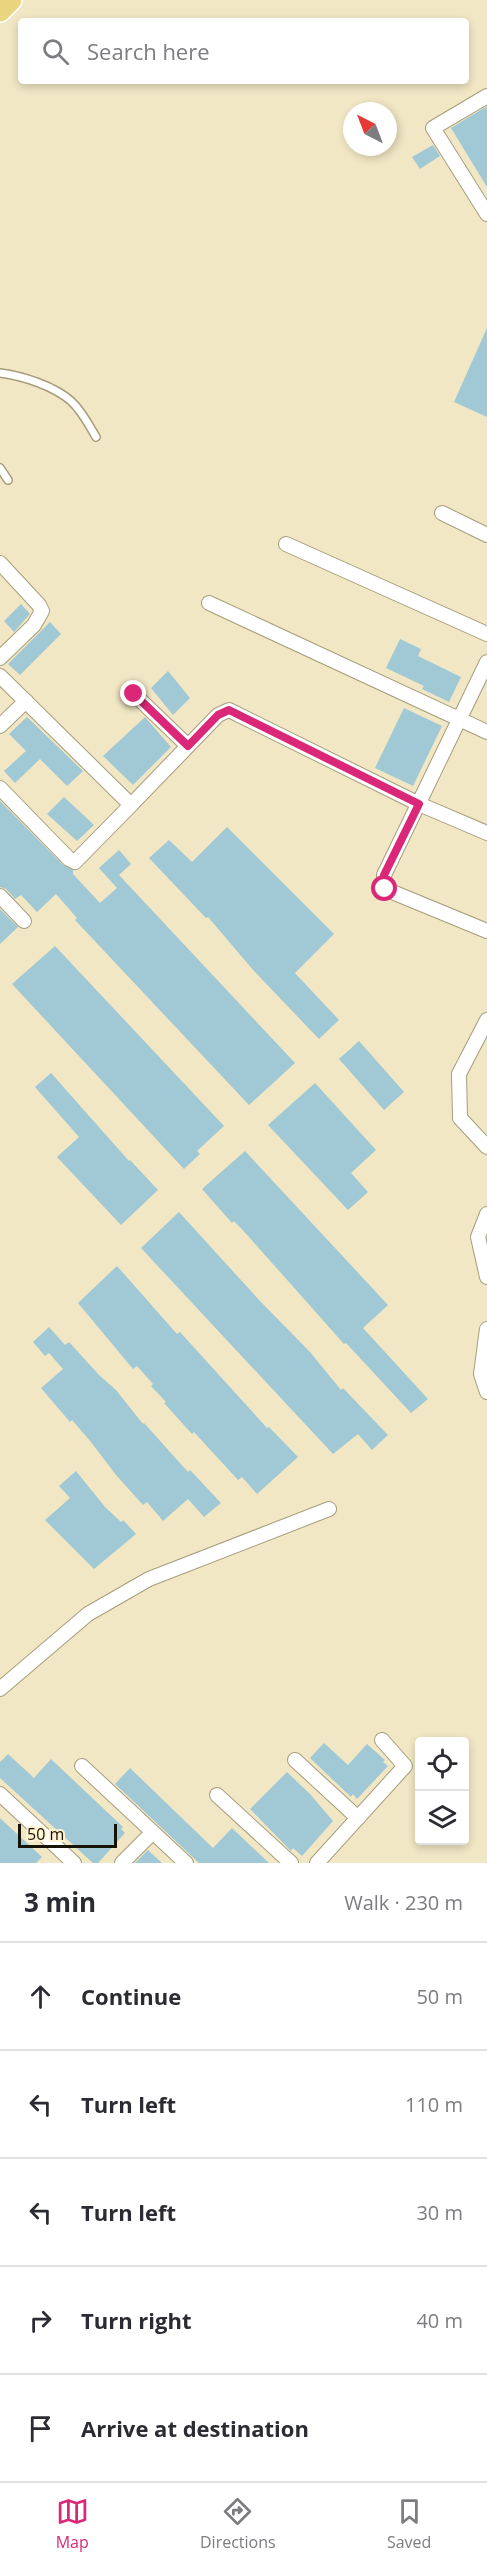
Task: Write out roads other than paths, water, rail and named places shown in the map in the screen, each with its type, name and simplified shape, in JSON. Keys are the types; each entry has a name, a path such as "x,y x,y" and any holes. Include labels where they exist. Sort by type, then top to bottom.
{"main road":[{"path":"0,11 11,0"}],"street":[{"path":"487,96 433,128 487,214"},
{"path":"442,513 487,535"},
{"path":"286,544 487,634"},
{"path":"0,564 42,611 34,625 0,658"},
{"path":"209,603 487,732"},
{"path":"487,662 384,875 385,889 487,931"},
{"path":"0,676 131,805"},
{"path":"134,694 188,746"},
{"path":"0,726 26,701"},
{"path":"0,788 75,862 218,715 229,710 419,804 487,833"},
{"path":"0,896 24,921"},
{"path":"487,1020 459,1074 460,1118 487,1147"},
{"path":"487,1214 478,1237 487,1277"},
{"path":"487,1329 481,1374 487,1392"},
{"path":"0,1689 88,1614 149,1579 329,1509"},
{"path":"317,1863 405,1766 382,1740"},
{"path":"295,1761 358,1818"},
{"path":"82,1766 186,1863"},
{"path":"0,1794 74,1863"},
{"path":"216,1796 291,1863"},
{"path":"122,1863 152,1833"}],"lane":[{"path":"0,373 31,381 71,401 86,419 96,437"},
{"path":"0,468 8,480"}]}
